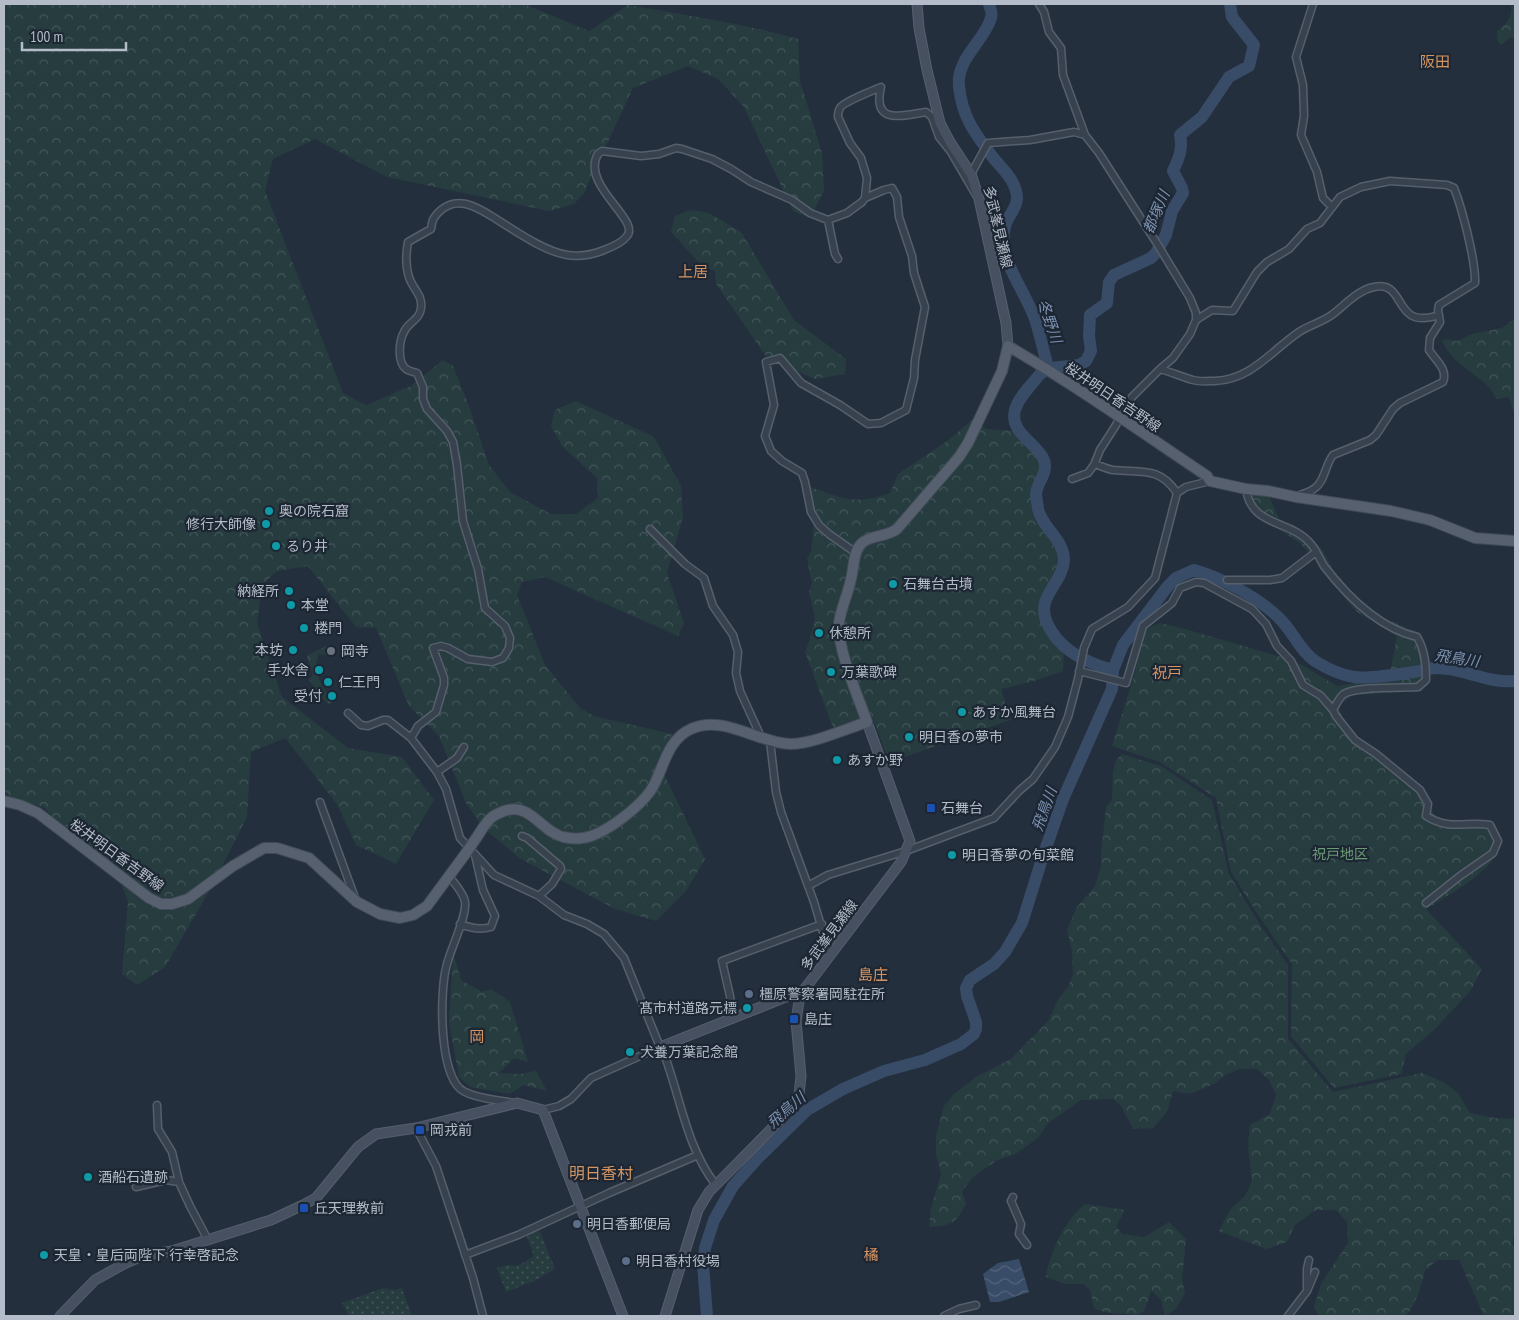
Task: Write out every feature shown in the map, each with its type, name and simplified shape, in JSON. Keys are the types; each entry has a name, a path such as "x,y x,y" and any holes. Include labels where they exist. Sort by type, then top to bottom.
{"main road":[{"name":"多武峯見瀬線","path":"917,4 919,28 927,70 940,123 971,174 979,199 1006,323 1008,346"},
{"path":"906,851 910,841 843,652 839,633 840,617 859,547 866,540 887,535 900,526 958,457 971,438 1002,371 1008,346"},
{"name":"桜井明日香吉野線","path":"1008,346 1120,417 1207,476 1210,481 1246,489 1391,511 1430,520 1475,538 1515,541"},
{"name":"桜井明日香吉野線","path":"4,801 20,805 38,813 149,898 161,904 172,904 188,899 233,866 264,848 277,848 309,858 357,902 380,914 400,918 413,915 427,906 449,876 470,854 477,837 491,817 509,809 528,812 562,837 582,838 594,835 621,820 653,787 669,751 677,740 689,730 700,726 718,725 766,739 792,744 867,722"},
{"name":"多武峯見瀬線","path":"800,995 830,958 901,862 906,851"},
{"path":"661,1047 786,996 800,995 796,1021 801,1076 799,1094 789,1111 716,1185 698,1210 665,1316"},
{"path":"60,1316 95,1280 124,1264 142,1256 172,1251 290,1213 316,1198 358,1147 376,1134 416,1128 517,1103 543,1110 623,1316"}],"street":[{"path":"1039,4 1044,12 1049,32 1061,48 1063,75 1085,135 1104,161 1190,298 1195,309 1196,320 1190,334 1173,358 1132,397 1100,450 1095,464 1088,473 1072,478"},
{"path":"1313,4 1296,57 1303,85 1304,116 1301,135 1317,172 1323,198 1332,207"},
{"path":"865,198 866,172 861,158 850,144 838,117 840,107 848,100 859,98 881,87 879,96 880,109 885,114 894,117 926,112 932,117 939,137 951,152 979,199"},
{"path":"971,174 988,143 1030,140 1074,132 1085,135"},
{"path":"411,738 418,726 436,712 444,685 433,648 441,646 468,659 492,662 503,658 509,648 510,638 505,626 485,608 478,569 463,522 457,465 452,442 447,431 427,409 423,399 423,387 416,373 406,369 402,364 400,343 404,330 417,318 421,310 422,299 409,278 406,268 408,242 431,229 432,220 442,210 454,204 466,204 481,210 537,243 567,255 593,254 623,240 630,231 627,221 613,205 595,173 596,157 602,151 641,156 659,154 676,148 682,149 712,159 751,182 792,200 810,213 828,220 855,208 865,198 892,188 895,191 899,217 912,256 914,273 925,307 915,360 914,378 906,410 881,423 868,424 840,405 801,383 780,358 766,362 774,405 765,436 771,451 782,461 802,473 806,482 811,512 819,525 856,553"},
{"path":"1196,320 1212,310 1234,311 1257,272 1267,262 1289,249 1307,228 1320,223 1340,196 1361,187 1390,181 1447,185 1454,188 1468,242 1475,274 1475,283 1439,305 1440,322 1430,338 1429,350 1443,368 1445,376 1443,382 1400,403 1393,409 1376,435 1370,440 1333,455 1320,484 1296,497"},
{"path":"828,220 835,254 838,259"},
{"path":"1160,369 1193,380 1230,379 1248,372 1300,331 1331,316 1361,292 1374,287 1390,289 1396,294 1405,312 1410,316 1422,318 1439,315"},
{"path":"1095,464 1112,470 1136,471 1158,475 1169,481 1177,493"},
{"path":"808,886 828,875 906,851 994,818 1019,791 1033,780 1054,747 1068,717 1084,648 1092,629 1128,606 1155,578 1177,493 1186,486 1210,481"},
{"path":"1246,489 1247,499 1256,512 1310,542 1323,564 1358,604 1401,633 1417,637 1422,644 1426,666 1426,680 1418,687 1368,688 1347,692 1343,694 1334,710"},
{"path":"650,529 684,564 704,578 713,606 733,636 738,652 736,674 740,691 766,739 781,812 822,924 830,958"},
{"path":"1227,580 1270,580 1282,578 1316,552"},
{"path":"1079,671 1126,683 1143,626 1172,603 1180,588 1196,582 1204,583 1252,609 1266,624 1277,646 1291,661 1303,685 1321,696 1334,710 1336,716 1355,740 1376,754 1420,790 1428,804 1426,816 1454,826 1476,823 1490,825 1496,835 1498,841 1493,853 1426,903"},
{"path":"348,713 361,725 368,726 388,720 411,738 437,772 446,789 460,838 470,854 495,916 491,927 468,928 460,924"},
{"path":"437,772 457,758 464,747"},
{"path":"320,802 357,902"},
{"path":"522,836 528,838 560,866 561,869 552,884 539,896"},
{"path":"470,854 494,875 539,896 564,915 587,924 604,934 624,958 670,1068 698,1155 716,1185"},
{"path":"449,876 465,902 446,967 443,984 443,1037 450,1071 457,1086 464,1092 517,1103"},
{"path":"732,1018 730,996 722,961 822,924"},
{"path":"543,1110 558,1106 571,1099 591,1078 661,1047"},
{"path":"157,1105 157,1126 172,1152 179,1182 208,1240"},
{"path":"416,1128 436,1166 483,1316"},
{"path":"465,1255 518,1235 560,1214 698,1155"},
{"path":"136,1187 166,1180 179,1182"},
{"path":"1013,1197 1011,1201 1021,1224 1019,1234 1027,1245"},
{"path":"1307,1291 1309,1260"},
{"path":"1288,1316 1307,1291 1315,1272"},
{"path":"944,1316 959,1309 976,1305"}],"green space":[{"path":"4,4 524,4 589,31 628,5 735,24 798,39 800,81 822,153 824,191 810,218 793,211 744,107 718,79 688,66 633,88 584,193 574,204 549,211 387,177 315,139 273,159 265,191 343,393 366,405 411,386 443,360 453,366 489,465 510,492 551,514 576,514 598,498 597,478 562,446 551,426 555,410 576,401 654,437 681,486 683,517 667,573 684,623 678,636 545,577 522,582 517,595 545,665 580,708 594,716 672,734 662,770 705,859 686,891 656,921 615,909 521,859 483,828 466,803 439,736 409,706 376,628 356,627 308,566 277,571 262,585 257,623 282,697 348,748 402,757 434,800 396,864 356,845 337,804 285,738 251,752 247,817 211,888 165,967 137,985 122,974 128,901 117,873 71,839 44,807 12,799 4,791"},
{"path":"1511,4 1515,4 1515,37 1510,38 1501,45 1498,41 1497,31 1508,20 1511,13"},
{"path":"690,210 709,213 741,232 794,320 846,359 845,374 815,379 768,359 716,284 715,271 702,266 671,232 675,216"},
{"path":"1515,318 1515,416 1509,397 1497,399 1488,386 1456,360 1442,340 1457,341 1472,334 1502,328"},
{"path":"972,420 987,429 1015,431 1022,442 1038,456 1043,469 1032,499 1032,512 1036,521 1055,542 1061,559 1057,573 1043,597 1040,612 1044,627 1064,651 1063,671 1034,681 1001,689 1010,720 890,762 872,717 841,728 833,728 805,652 815,617 809,593 812,583 807,559 811,551 814,522 808,486 839,497 857,500 890,493 898,474 946,442"},
{"name":"祝戸地区","path":"1252,493 1268,494 1279,519 1300,530 1322,549 1332,568 1357,598 1387,620 1421,633 1426,646 1430,682 1421,691 1353,695 1338,706 1343,718 1356,735 1426,792 1433,814 1446,820 1482,820 1495,825 1501,838 1499,850 1493,860 1483,870 1459,889 1426,909 1482,969 1471,990 1436,1028 1406,1054 1401,1074 1334,1088 1291,1036 1292,964 1231,872 1216,798 1160,762 1112,746 1133,679 1145,630 1160,623 1295,661 1337,686 1389,678 1397,636 1357,612 1301,544 1258,516 1249,506"},
{"path":"326,646 331,654 329,656 319,654 316,667 319,679 332,702 330,705 322,698 309,680 313,674 307,658 308,655"},
{"path":"1122,754 1161,766 1212,800 1229,874 1288,965 1288,1039 1333,1092 1422,1073 1444,1082 1458,1093 1470,1113 1495,1118 1515,1119 1515,1231 1512,1244 1515,1247 1515,1316 1484,1316 1459,1260 1438,1260 1425,1270 1418,1294 1406,1316 1319,1316 1314,1307 1321,1284 1348,1243 1347,1222 1336,1210 1316,1210 1295,1225 1287,1242 1266,1249 1219,1231 1230,1210 1245,1196 1252,1181 1248,1146 1250,1125 1270,1114 1276,1095 1269,1080 1257,1069 1240,1069 1225,1075 1216,1083 1190,1094 1173,1091 1167,1112 1153,1128 1133,1129 1121,1106 1113,1099 1081,1100 1048,1123 1038,1138 1017,1153 996,1161 974,1176 962,1191 966,1204 956,1220 948,1224 929,1227 931,1208 941,1174 936,1154 936,1135 944,1106 954,1094 976,1077 1011,1059 1048,1021 1058,1000 1069,985 1073,974 1072,952 1067,930 1077,907 1095,886 1101,866 1106,807 1112,800 1113,772 1116,760"},
{"path":"453,952 461,980 482,992 491,989 510,1002 528,1062 514,1058 499,1073 520,1074 536,1071 547,1091 524,1085 509,1094 470,1087 459,1077 449,1022"},
{"path":"1085,1204 1125,1210 1116,1226 1122,1234 1144,1237 1169,1222 1186,1239 1182,1280 1185,1293 1176,1309 1165,1316 1161,1300 1151,1290 1145,1310 1138,1315 1104,1312 1094,1308 1090,1290 1083,1284 1065,1284 1046,1277 1051,1257 1060,1237 1071,1219"},
{"path":"539,1229 555,1269 534,1281 506,1292 497,1268 507,1265 518,1266 534,1256 526,1234"},
{"path":"383,1288 395,1290 402,1288 412,1316 349,1316 342,1303"}],"water":[{"path":"1019,1259 1029,1292 999,1302 990,1302 983,1274 998,1263"}],"waterway":[{"name":"冬野川","path":"989,4 992,13 991,18 988,26 966,58 959,76 959,86 963,108 971,126 1015,187 1017,200 1006,223 1004,246 1009,265 1035,319 1047,364 1017,404 1014,418 1019,431 1039,452 1045,463 1044,472 1036,494 1038,509 1040,516 1057,540 1063,553 1062,568 1044,605 1044,614 1052,632 1066,648 1093,664 1113,670"},
{"name":"都塚川","path":"1042,373 1050,368 1079,365 1086,361 1091,351 1089,336 1090,315 1107,303 1109,282 1114,275 1151,258 1166,235 1172,211 1183,193 1173,171 1180,153 1180,135 1202,117 1229,77 1249,66 1254,45 1232,17 1230,4"},
{"name":"飛鳥川","path":"707,1316 703,1264 705,1248 714,1220 733,1186 757,1159 807,1110 843,1089 884,1071 925,1060 961,1044 974,1034 976,1022 966,988 970,980 994,964 1005,952 1022,923 1063,799 1112,689 1113,670 1123,645 1176,578 1194,570 1239,589 1271,610 1309,657 1344,675 1375,677 1437,668 1457,670 1495,680 1515,681"}],"place":[{"name":"奥の院石窟","path":"269,511"},
{"name":"修行大師像","path":"266,524"},
{"name":"るり井","path":"276,546"},
{"name":"石舞台古墳","path":"893,584"},
{"name":"納経所","path":"289,591"},
{"name":"本堂","path":"291,605"},
{"name":"楼門","path":"304,628"},
{"name":"休憩所","path":"819,633"},
{"name":"本坊","path":"293,650"},
{"name":"岡寺","path":"331,651"},
{"name":"手水舎","path":"319,670"},
{"name":"万葉歌碑","path":"831,672"},
{"name":"仁王門","path":"328,682"},
{"name":"受付","path":"332,696"},
{"name":"あすか風舞台","path":"962,712"},
{"name":"明日香の夢市","path":"909,737"},
{"name":"あすか野","path":"837,760"},
{"name":"石舞台","path":"931,808"},
{"name":"明日香夢の旬菜館","path":"952,855"},
{"name":"橿原警察署岡駐在所","path":"749,994"},
{"name":"髙市村道路元標","path":"747,1008"},
{"name":"島庄","path":"794,1019"},
{"name":"犬養万葉記念館","path":"630,1052"},
{"name":"岡戎前","path":"420,1130"},
{"name":"酒船石遺跡","path":"88,1177"},
{"name":"丘天理教前","path":"304,1208"},
{"name":"明日香郵便局","path":"577,1224"},
{"name":"天皇・皇后両陛下 行幸啓記念","path":"44,1255"},
{"name":"明日香村役場","path":"626,1261"}],"district":[{"name":"阪田","path":"1435,61"},
{"name":"上居","path":"693,271"},
{"name":"祝戸","path":"1167,672"},
{"name":"島庄","path":"873,974"},
{"name":"岡","path":"477,1036"},
{"name":"明日香村","path":"601,1173"},
{"name":"橘","path":"871,1254"}]}
